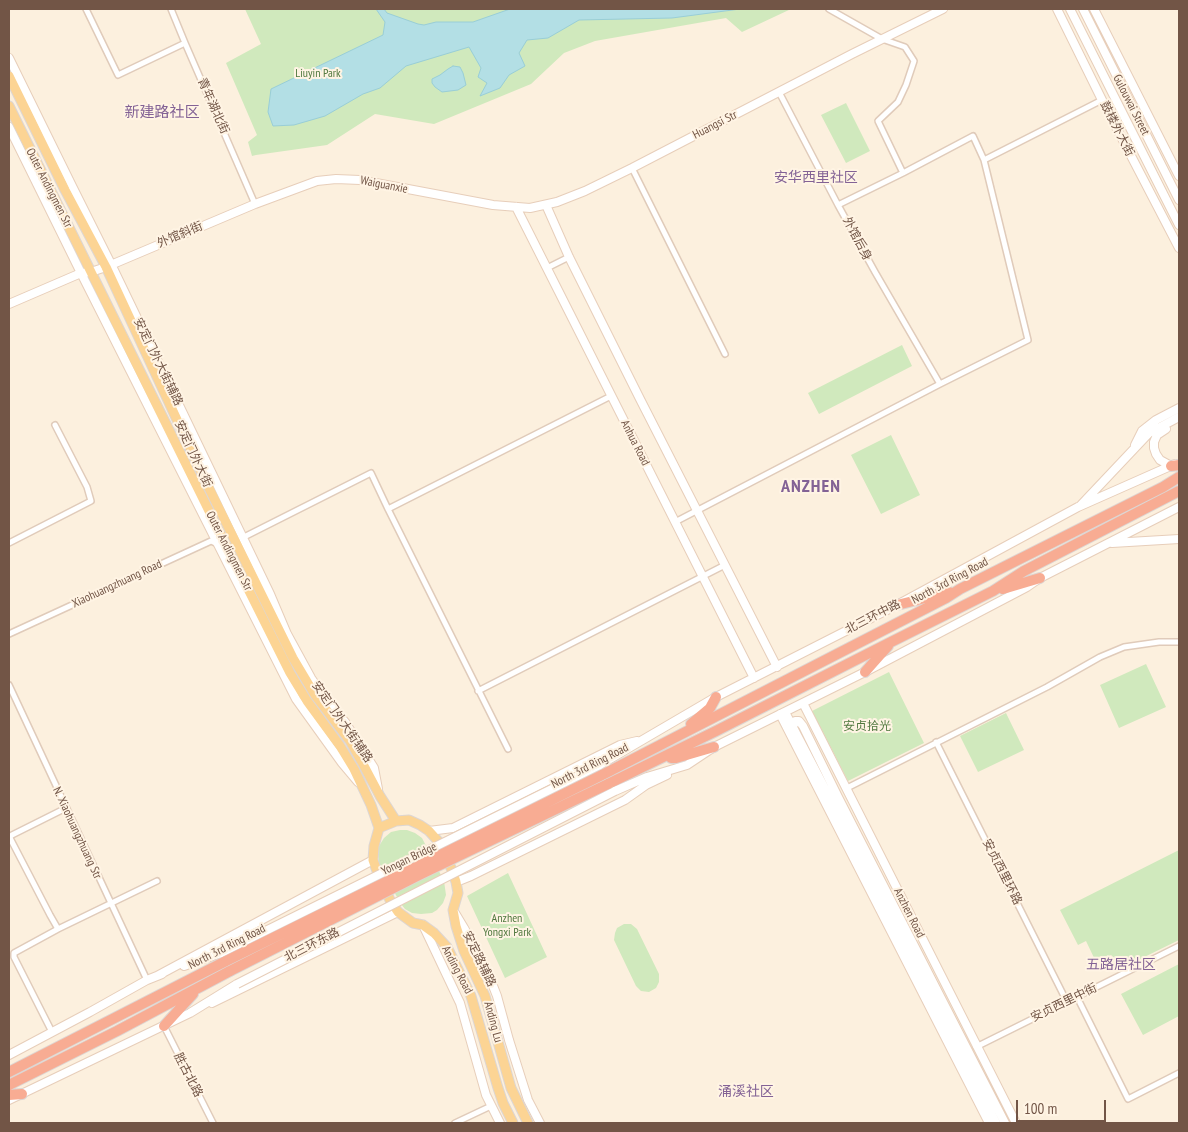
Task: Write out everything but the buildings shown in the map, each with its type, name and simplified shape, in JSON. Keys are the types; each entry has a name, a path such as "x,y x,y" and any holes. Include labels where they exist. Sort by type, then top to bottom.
{"highway":[{"name":"North 3rd Ring Road","path":"9,1072 600,771 679,734 1179,477"},
{"name":"North 3rd Ring Road","path":"9,1085 117,1032 199,987 226,962 612,788 662,758 993,591 1024,571 1179,491"},
{"path":"993,591 1040,578"},
{"path":"897,605 960,589"},
{"path":"865,672 891,642"},
{"path":"679,734 710,708 716,697"},
{"path":"662,758 676,758 714,747"},
{"path":"164,1026 199,987"},
{"path":"9,1095 22,1094"}],"main road":[{"name":"安定门外大街","path":"9,76 65,190 108,266 231,542 293,658 315,694 350,741 380,796 396,820"},
{"name":"Outer Andingmen Str","path":"9,106 91,272 231,542 290,673 307,701 354,768 379,828"},
{"path":"398,912 390,900 373,860 374,846 379,828 396,820 409,820 429,831 438,842 456,882"},
{"name":"Anding Lu","path":"456,882 458,893 453,910 459,938 485,996 504,1066 513,1092 528,1123"},
{"name":"Anding Road","path":"398,912 413,923 423,924 447,947 471,996 498,1088 513,1123"}],"street":[{"path":"86,9 118,75 185,43"},
{"name":"青年湖北街","path":"171,9 255,204"},
{"path":"828,9 882,39 905,47 914,61 898,102 878,121 903,173"},
{"name":"Huangsi Str","path":"546,205 585,191 632,168 943,9"},
{"name":"鼓楼外大街","path":"1057,9 1179,248"},
{"name":"鼓楼外大街","path":"1070,9 1179,225"},
{"name":"Gulouwai Street","path":"1083,9 1179,200"},
{"path":"1094,9 1179,176"},
{"path":"9,58 108,266"},
{"path":"1128,75 1129,101"},
{"name":"外馆后身","path":"779,92 838,205 940,384"},
{"path":"984,160 1102,100"},
{"path":"1141,124 1160,137"},
{"path":"9,128 81,273 231,542"},
{"path":"675,522 1028,340 984,160 973,136 838,205"},
{"path":"632,168 725,354"},
{"name":"Waiguanxie","path":"255,204 318,181 346,179 360,180 477,203 530,208 546,205"},
{"name":"外馆斜街","path":"9,304 81,273 91,272 108,266 255,204"},
{"name":"Anhua Road","path":"546,205 569,257 777,666"},
{"name":"Anhua Road","path":"516,207 754,678"},
{"path":"62,234 65,220"},
{"path":"547,268 569,257"},
{"path":"508,749 388,509 611,396"},
{"path":"1131,454 1142,430 1179,408"},
{"path":"1078,508 1149,433 1179,417"},
{"path":"1176,464 1160,460 1156,454 1154,442 1157,435 1179,422"},
{"path":"9,543 91,501 87,487 55,425"},
{"name":"北三环中路","path":"600,771 646,738 716,697 897,605 1078,508 1176,464"},
{"name":"Xiaohuangzhuang Road","path":"9,634 211,541 231,542 372,473 388,509"},
{"path":"456,882 625,800 646,785 687,765 714,747 865,672 1027,587 1040,578 1179,508"},
{"path":"1108,544 1179,539"},
{"path":"478,691 725,565"},
{"path":"846,788 1124,646 1179,642"},
{"name":"N. Xiaohuangzhuang Str","path":"9,685 147,980"},
{"name":"Anzhen Road","path":"802,703 1016,1123"},
{"name":"Anzhen Road","path":"782,713 793,727 860,857 933,1007"},
{"name":"Anzhen Road","path":"782,713 851,854 933,1007 971,1073 1005,1123"},
{"path":"793,727 795,721 799,721 805,730 825,746"},
{"name":"Anzhen Road","path":"805,730 930,978 971,1073 996,1123"},
{"path":"429,831 453,828 620,745 646,738"},
{"name":"安贞西里环路","path":"936,742 1067,1002"},
{"path":"612,788 687,765"},
{"name":"北三环东路","path":"9,1100 190,1013 237,984 612,788"},
{"path":"58,929 9,838 66,808"},
{"path":"863,846 866,827"},
{"path":"851,854 860,857"},
{"path":"9,1055 373,860"},
{"path":"52,1032 14,957 14,953 58,929 157,881"},
{"name":"安定路辅路","path":"453,910 488,973 497,996 528,1101 540,1123"},
{"path":"190,1013 223,999 398,912"},
{"path":"423,924 460,1002 481,1080 500,1123"},
{"name":"安贞西里中街","path":"976,1047 1179,946"},
{"path":"157,976 226,962"},
{"path":"930,978 943,980"},
{"path":"1077,997 1128,1099 1179,1073"},
{"name":"胜古北路","path":"164,1026 213,1123"},
{"path":"971,1073 986,1066"},
{"name":"Anzhen Road","path":"971,1073 989,1123"},
{"path":"455,1123 491,1106"}],"green space":[{"name":"Liuyin Park","path":"245,9 791,9 742,32 726,18 595,41 564,53 531,84 434,124 375,114 327,145 252,156 248,142 257,135 226,63 261,44"},
{"path":"846,103 870,151 846,163 821,115"},
{"path":"902,345 912,366 819,414 808,393"},
{"path":"891,435 920,495 881,514 851,455"},
{"path":"1146,664 1166,707 1119,728 1100,685"},
{"name":"安贞拾光","path":"889,672 924,743 848,781 812,711"},
{"path":"1006,713 1024,750 978,772 960,736"},
{"path":"407,830 422,838 444,881 446,895 443,903 432,913 412,913 405,909 379,865 379,846 391,832"},
{"path":"1179,850 1179,940 1124,967 1111,955 1096,962 1086,941 1078,945 1060,910"},
{"name":"Anzhen Yongxi Park","path":"508,873 547,957 505,978 467,896"},
{"path":"624,924 631,924 637,929 659,974 659,982 656,988 649,992 641,991 636,986 614,940 617,928"},
{"path":"1179,964 1179,1016 1143,1035 1121,994"}],"water":[{"path":"376,9 384,9 387,13 424,25 436,22 473,22 510,9 740,9 672,18 579,20 548,38 527,40 519,53 525,66 509,75 500,88 480,96 487,83 478,77 481,68 469,47 406,66 380,88 363,94 325,116 294,125 273,126 268,112 271,89 383,35 385,22"},
{"path":"453,66 460,67 466,85 458,90 442,92 435,87 432,79"}],"district":[{"name":"新建路社区","path":"162,113"},
{"name":"安华西里社区","path":"816,178"},
{"name":"ANZHEN","path":"811,487"},
{"name":"五路居社区","path":"1121,965"},
{"name":"涌溪社区","path":"746,1092"}]}
